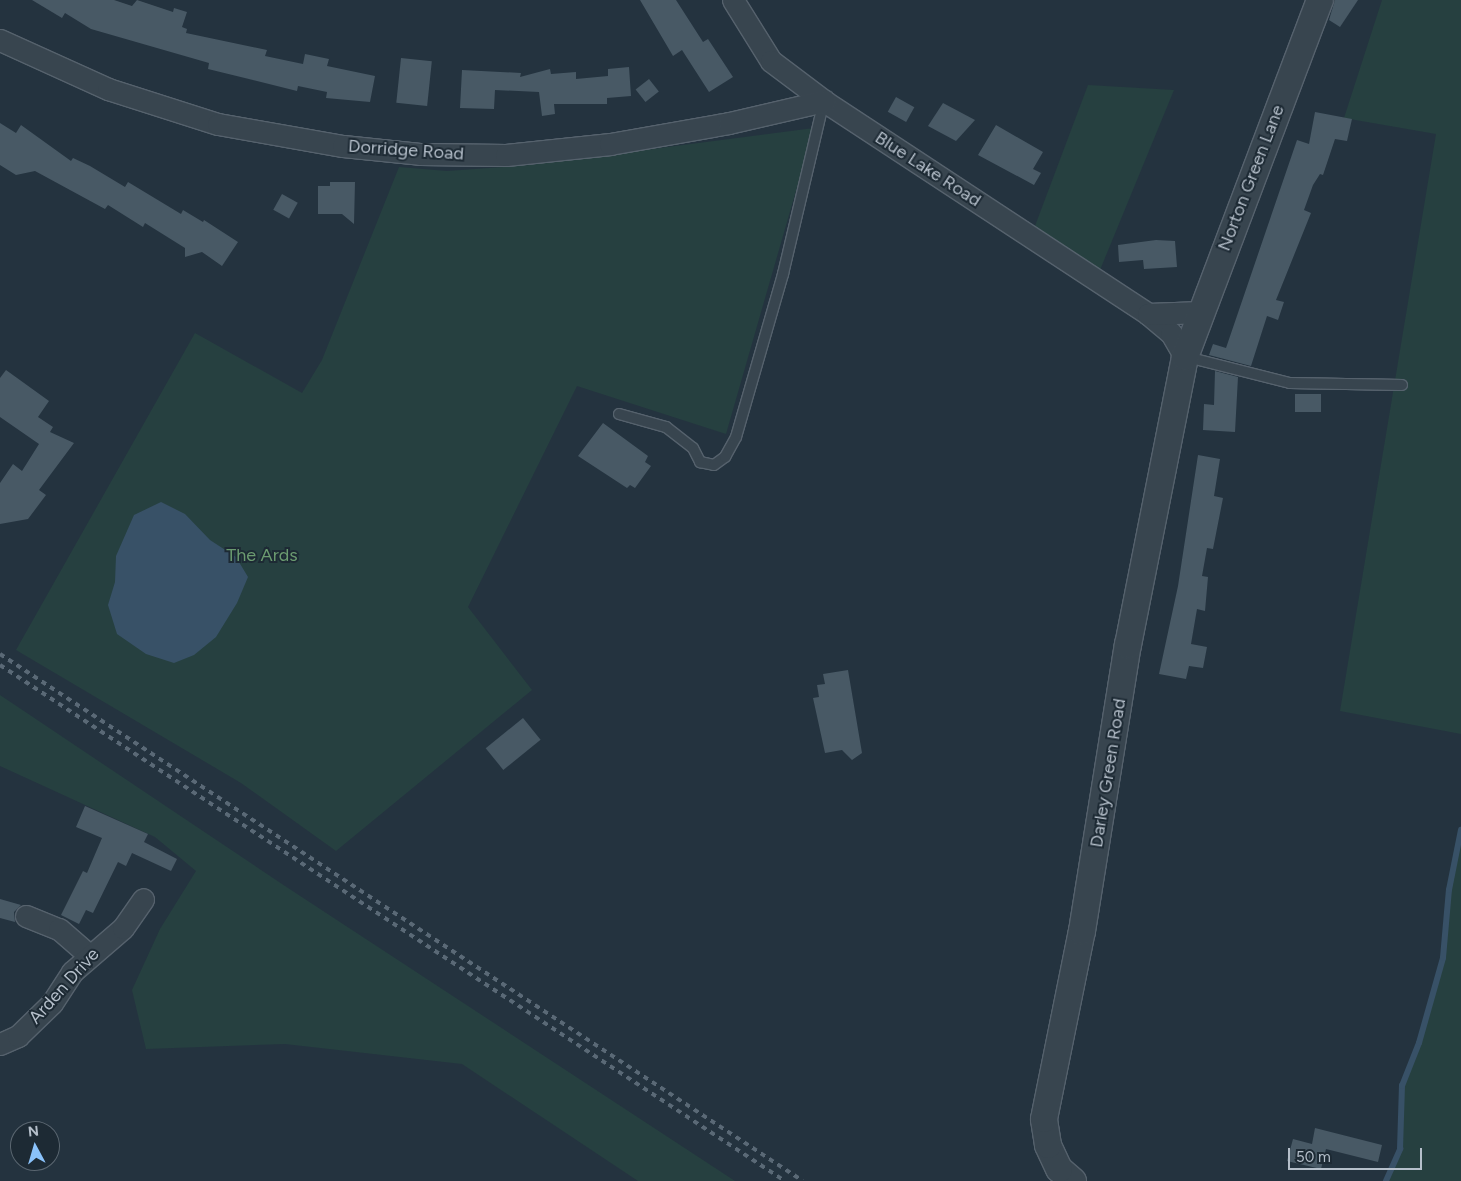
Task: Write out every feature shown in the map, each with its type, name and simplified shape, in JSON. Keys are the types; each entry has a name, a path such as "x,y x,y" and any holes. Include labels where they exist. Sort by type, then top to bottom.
{"street":[{"name":"Blue Lake Road","path":"734,0 771,60 824,101 1148,314 1171,332 1185,357"},
{"name":"Norton Green Lane","path":"1185,357 1320,0"},
{"name":"Dorridge Road","path":"0,40 108,88 218,124 343,146 420,154 506,155 610,144 729,124 824,101"},
{"path":"1148,314 1201,312"},
{"name":"Darley Green Road","path":"1073,1181 1059,1169 1048,1145 1044,1119 1082,931 1128,645 1185,357"},
{"name":"Arden Drive","path":"0,1044 18,1036 52,1003 72,972 123,928 144,899"},
{"path":"26,916 59,928 90,955"}],"lane":[{"path":"619,414 666,427 693,448 700,462 714,465 725,457 736,437 783,274 824,101"},
{"path":"1185,357 1290,383 1402,385"}],"green space":[{"path":"1382,0 1461,0 1461,734 1340,711 1436,134 1344,118"},
{"path":"1088,85 1174,90 1100,270 1035,226"},
{"name":"The Ards","path":"814,128 726,434 577,386 468,607 532,690 336,851 241,783 16,650 195,333 302,393 322,360 399,167 447,171 529,165"},
{"path":"0,695 285,886 735,1181 638,1181 462,1064 285,1044 146,1049 132,990 160,929 196,871 155,837 0,766"},
{"path":"1461,830 1461,1181 1386,1181 1400,1149 1402,1086 1419,1043 1443,958 1449,890"}],"water":[{"path":"161,502 185,514 210,540 236,557 248,577 237,603 216,637 194,655 174,663 146,654 117,634 108,605 115,582 116,556 134,515"}],"building":[{"path":"32,0 114,0 132,6 137,0 173,12 174,8 187,12 182,27 187,29 186,33 267,50 265,56 303,64 305,54 329,59 327,66 375,76 370,102 326,98 327,92 298,86 297,91 208,69 209,63 91,29 65,13 62,18"},
{"path":"640,0 676,0 703,42 708,39 733,77 709,92 682,50 673,56"},
{"path":"1335,0 1358,0 1340,27 1329,20"},
{"path":"401,58 432,61 427,106 396,103"},
{"path":"629,67 631,96 607,98 607,104 554,104 555,114 542,116 539,92 495,90 494,109 460,108 462,70 521,73 520,77 550,69 551,74 576,72 576,79 608,76 608,69"},
{"path":"649,79 659,92 645,102 636,89"},
{"path":"896,97 914,107 906,122 888,112"},
{"path":"943,103 975,120 956,141 928,126"},
{"path":"1315,112 1352,119 1347,141 1335,139 1323,175 1320,174 1313,185 1304,210 1311,213 1276,300 1284,302 1278,320 1267,316 1251,366 1209,355 1213,344 1226,348 1297,140 1309,144"},
{"path":"0,123 16,133 21,125 71,161 73,158 90,166 125,187 128,182 181,214 183,210 203,222 204,220 238,242 222,266 202,252 185,257 185,248 145,223 143,227 108,205 105,209 35,171 16,175 0,165"},
{"path":"996,125 1043,152 1033,169 1041,173 1034,185 978,155"},
{"path":"330,182 355,182 354,224 342,214 318,214 318,186 330,186"},
{"path":"282,194 298,203 289,218 273,210"},
{"path":"1156,240 1175,241 1177,267 1144,269 1143,260 1119,262 1118,245"},
{"path":"6,370 49,401 38,417 53,427 50,432 74,443 39,490 46,495 28,519 0,524 0,483 13,464 22,471 39,444 0,417 0,378"},
{"path":"1215,371 1238,377 1235,432 1203,430 1204,404 1214,405"},
{"path":"1295,394 1321,394 1321,412 1295,412"},
{"path":"603,423 648,456 645,462 651,466 635,488 630,485 627,488 578,456"},
{"path":"1198,455 1220,459 1214,496 1223,498 1213,549 1207,548 1202,576 1208,577 1205,611 1197,609 1191,644 1207,647 1203,668 1189,666 1186,679 1159,674 1178,586"},
{"path":"848,670 862,753 852,760 842,750 825,753 813,698 819,697 817,685 825,684 823,674"},
{"path":"523,718 541,740 503,770 486,748"},
{"path":"85,806 148,834 144,842 177,859 171,871 132,853 126,866 118,862 93,913 86,910 79,924 61,915 83,871 87,873 102,838 76,827"},
{"path":"0,899 21,905 14,912 15,922 0,918"},
{"path":"1315,1128 1382,1145 1378,1162 1326,1149 1321,1169 1287,1161 1293,1139 1312,1144"}],"waterway":[{"path":"1386,1181 1400,1149 1402,1086 1419,1043 1443,958 1449,890 1461,830"}],"railway":[{"path":"0,654 803,1181"},
{"path":"0,665 785,1181"}]}
